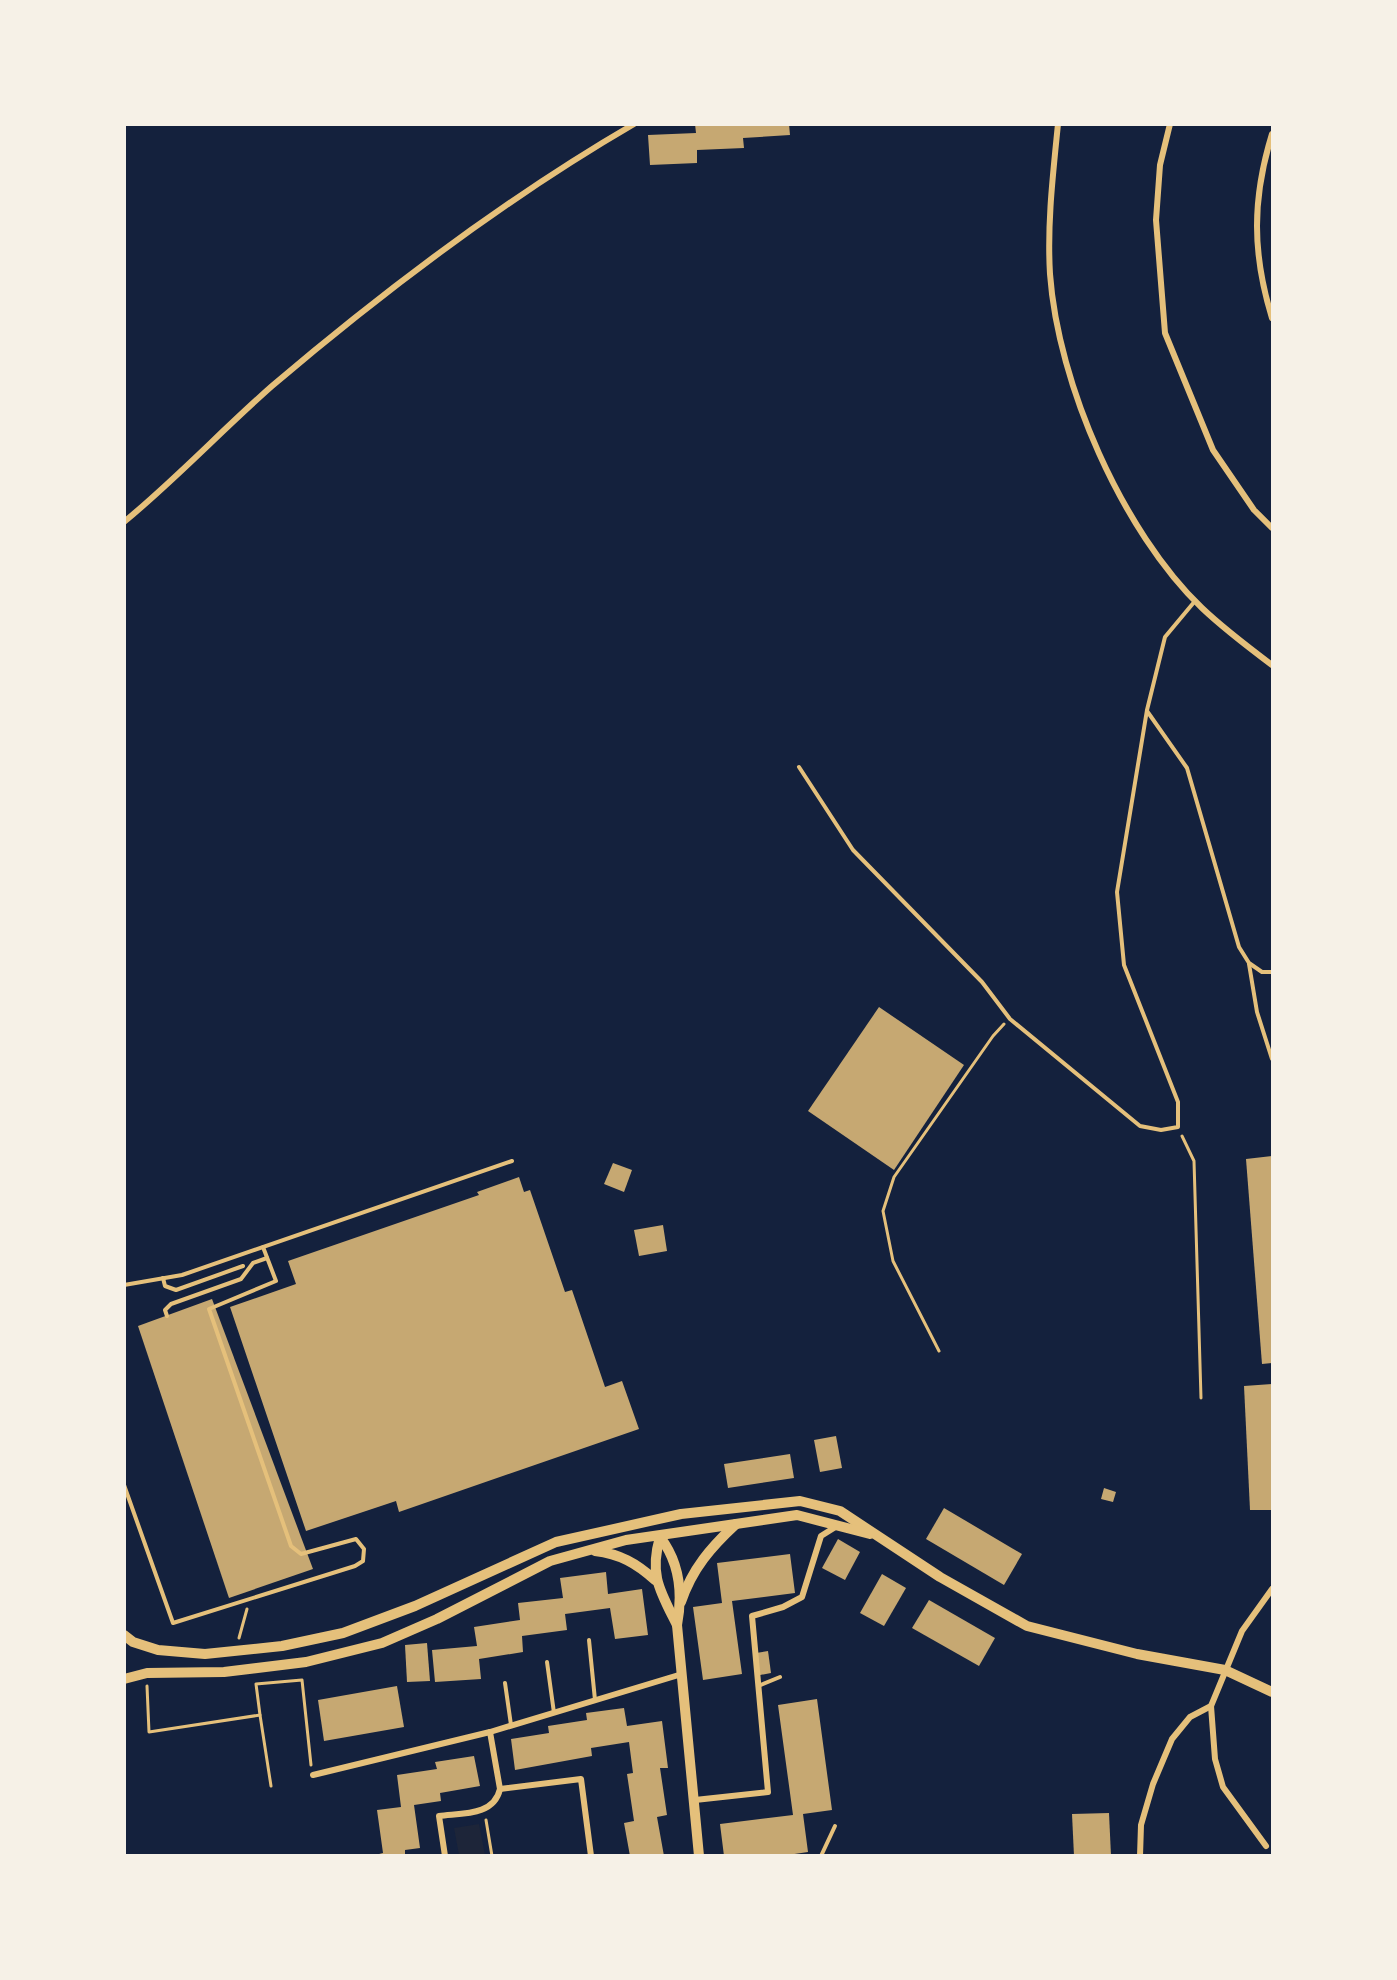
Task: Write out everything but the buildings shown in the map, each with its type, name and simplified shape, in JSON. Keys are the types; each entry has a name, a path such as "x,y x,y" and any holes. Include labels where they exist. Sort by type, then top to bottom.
{"main road":[{"path":"124,1635 133,1642 158,1650 205,1654 282,1646 343,1633 415,1606 556,1542 658,1519 800,1501 840,1511 940,1577 1027,1626 1139,1654 1225,1670 1272,1692"},
{"path":"124,1679 147,1673 224,1672 306,1662 382,1643 437,1619 550,1561 626,1540 660,1537 797,1515 882,1537"},
{"path":"655,1580 655,1555 660,1537 658,1519"},
{"path":"699,1856 677,1625 681,1602 688,1582 703,1557 736,1524"},
{"path":"660,1537 672,1552 681,1602"},
{"path":"589,1550 612,1553 637,1564 655,1580 677,1625"}],"street":[{"path":"124,522 160,493 271,388 363,311 526,190 634,124"},
{"path":"1058,124 1050,203 1050,275 1062,346 1082,412 1113,485 1170,570 1196,600 1272,664"},
{"path":"1170,124 1160,165 1156,220 1164,333 1213,450 1254,510 1272,528"},
{"path":"1272,134 1258,194 1256,236 1263,286 1272,318"},
{"path":"694,1800 768,1792 752,1616 802,1597 821,1536 837,1526"},
{"path":"1266,1846 1222,1787 1215,1759 1211,1706 1242,1631 1272,1588"},
{"path":"313,1775 490,1732 682,1674"},
{"path":"1140,1856 1141,1825 1153,1784 1172,1739 1190,1717 1211,1706"},
{"path":"445,1856 439,1816 483,1809 494,1804 500,1789 490,1732"},
{"path":"500,1789 581,1779 591,1856"}],"lane":[{"path":"799,767 853,850 982,982 1010,1019 1140,1126 1161,1130 1178,1127 1178,1102 1124,965 1117,892 1147,710 1166,637 1196,600"},
{"path":"1147,710 1187,768 1239,947 1249,963 1257,1012 1272,1059"},
{"path":"1249,963 1262,972 1272,972"},
{"path":"124,1285 182,1275 512,1161"},
{"path":"124,1485 173,1623 355,1566 363,1561 364,1549 356,1539 301,1554 291,1546 209,1309 276,1281 263,1246"},
{"path":"167,1316 165,1310 171,1304 241,1279 253,1263 267,1258"},
{"path":"163,1278 165,1286 176,1290 243,1266"},
{"path":"589,1640 595,1700"},
{"path":"547,1662 554,1713"},
{"path":"757,1687 780,1677"},
{"path":"505,1683 511,1725"},
{"path":"821,1856 835,1826"}],"path":[{"path":"939,1351 893,1261 883,1211 894,1177 993,1036 1010,1019"},
{"path":"1178,1127 1194,1161 1201,1398"},
{"path":"235,1651 250,1599"},
{"path":"147,1673 150,1732 260,1715"},
{"path":"271,1786 256,1684 302,1680 313,1775"},
{"path":"483,1809 492,1856"}],"shaded area":[{"path":"479,1824 485,1855 459,1855 454,1828"}]}
